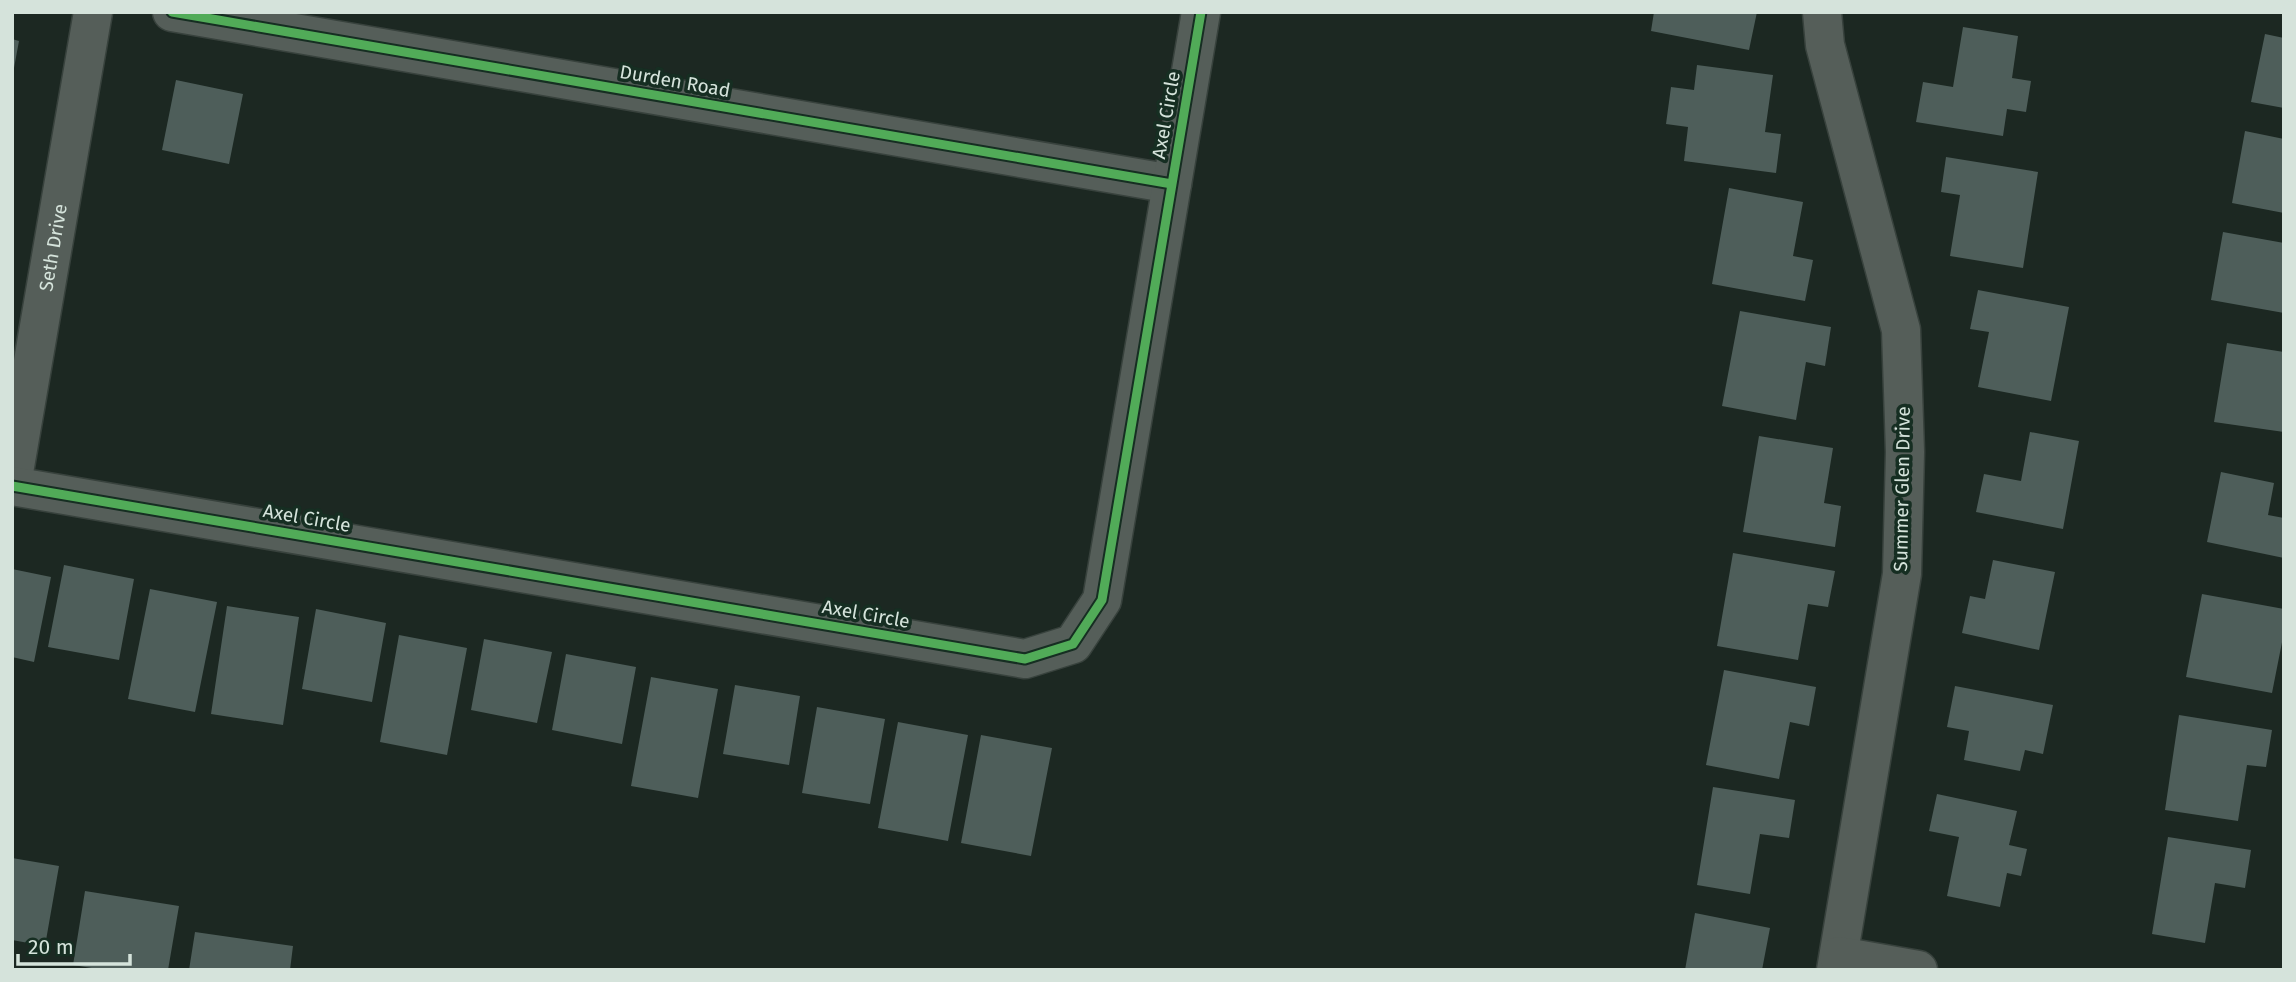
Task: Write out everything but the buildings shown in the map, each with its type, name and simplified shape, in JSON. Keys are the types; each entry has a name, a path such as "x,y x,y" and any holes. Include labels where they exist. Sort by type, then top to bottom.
{"street":[{"name":"Seth Drive","path":"12,485 93,12"},
{"name":"Durden Road","path":"172,12 1172,184"},
{"name":"Axel Circle","path":"12,485 1026,659 1073,644 1101,600 1201,12"},
{"name":"Summer Glen Drive","path":"1822,12 1825,45 1901,330 1905,452 1902,574 1838,963"},
{"path":"1838,963 1918,970"}],"cycle path":[{"path":"172,12 1172,184"},
{"path":"12,486 1025,659 1073,644 1102,600 1201,12"}]}
